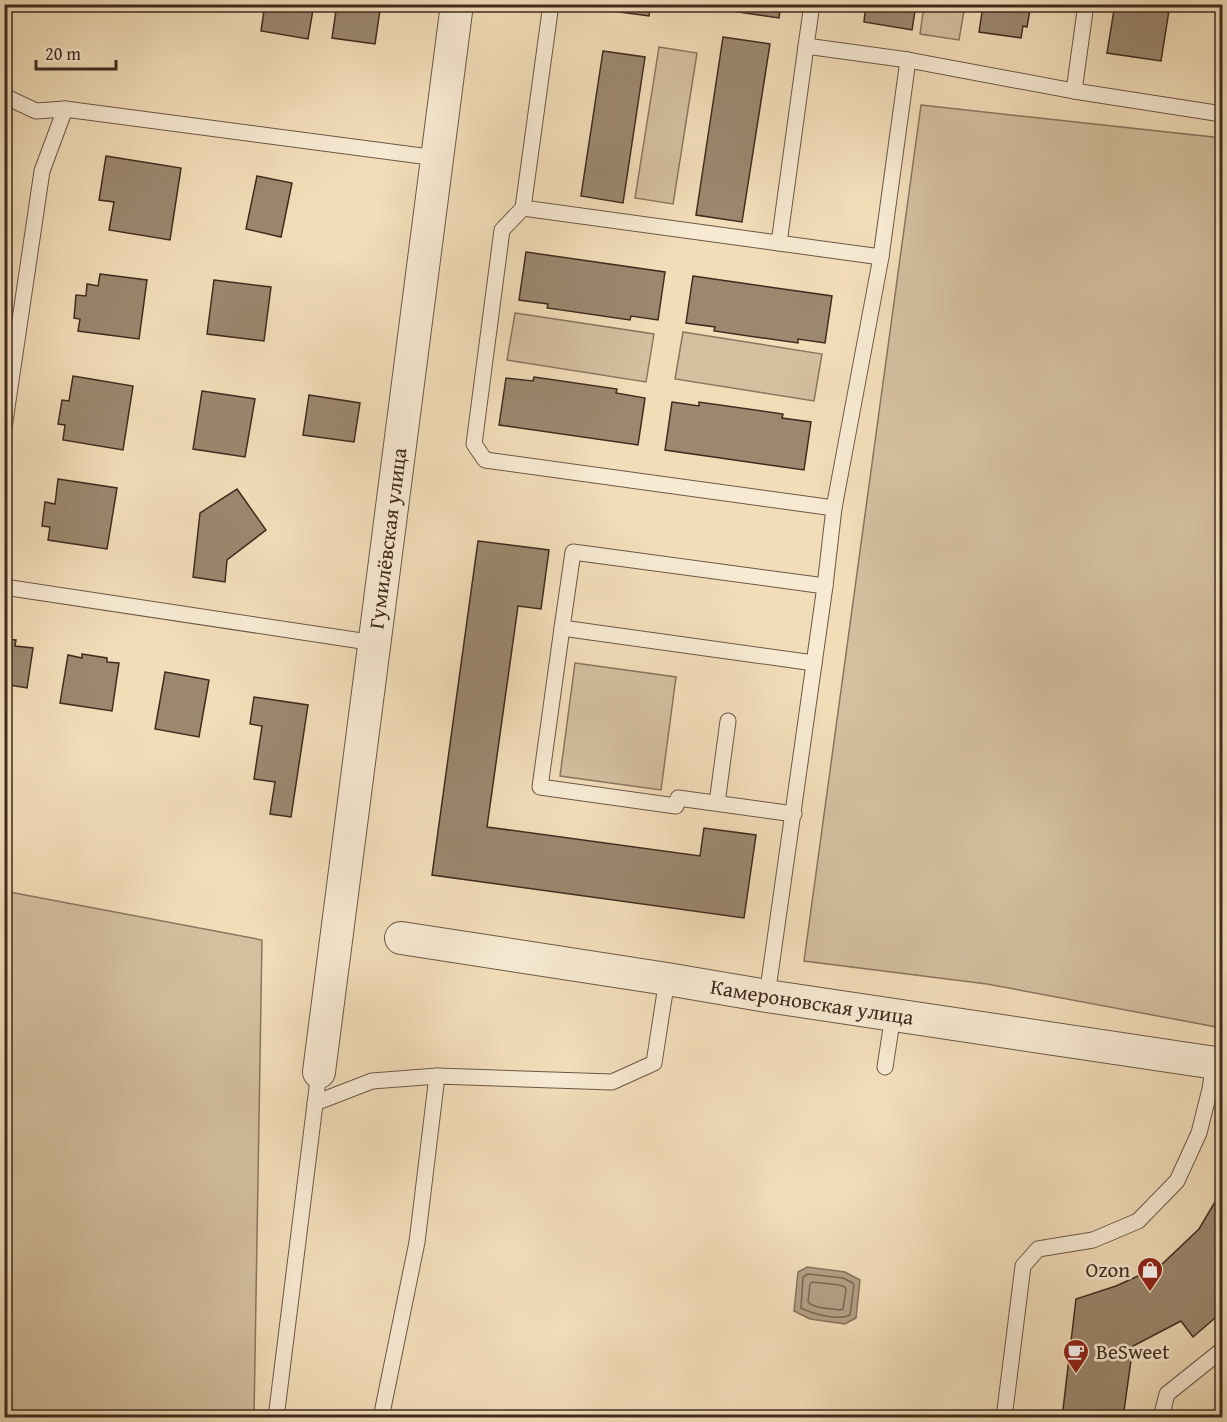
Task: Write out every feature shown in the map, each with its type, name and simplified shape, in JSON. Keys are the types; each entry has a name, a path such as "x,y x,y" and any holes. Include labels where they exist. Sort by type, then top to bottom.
{"street":[{"name":"Гумилёвская улица","path":"319,1072 457,4"},
{"name":"Камероновская улица","path":"401,938 767,996 1218,1063"}],"lane":[{"path":"551,4 523,208 502,230 474,444 485,460 834,508"},
{"path":"779,243 812,4"},
{"path":"1074,91 1086,4"},
{"path":"806,46 908,60 1074,91 1222,114"},
{"path":"767,996 794,814 834,508 881,257 908,60"},
{"path":"4,96 36,111 65,109 437,158"},
{"path":"4,428 42,171 65,109"},
{"path":"523,208 881,257"},
{"path":"794,814 678,798 676,806 540,788 573,552 825,586"},
{"path":"4,587 375,643"},
{"path":"562,628 814,663"},
{"path":"717,803 728,721"},
{"path":"315,1103 372,1081 437,1076 612,1082 654,1063 668,979"},
{"path":"885,1067 893,1015"},
{"path":"1004,1418 1023,1266 1038,1249 1093,1240 1138,1221 1177,1181 1199,1133 1218,1063"},
{"path":"276,1418 319,1072"},
{"path":"381,1418 417,1242 437,1076"},
{"path":"1161,1418 1167,1394 1222,1350"}],"shaded area":[{"path":"924,5 965,5 959,40 920,34"},
{"path":"659,47 697,53 673,204 635,198"},
{"path":"921,105 1222,138 1222,1028 987,984 804,961"},
{"path":"515,313 654,334 646,382 507,360"},
{"path":"683,332 822,354 814,401 675,379"},
{"path":"575,663 676,677 661,790 560,776"},
{"path":"4,891 262,940 254,1417 5,1417"}],"water":[{"path":"807,1267 845,1272 860,1280 856,1318 845,1324 810,1319 794,1311 798,1272"}],"building":[{"path":"265,4 314,4 308,39 261,31"},
{"path":"337,4 380,10 375,44 332,38"},
{"path":"606,4 651,4 649,16 605,10"},
{"path":"733,4 781,4 779,18 732,11"},
{"path":"866,4 916,4 912,30 864,22"},
{"path":"979,4 1031,4 1027,27 1023,26 1021,38 979,32 983,6"},
{"path":"1115,4 1170,4 1161,61 1107,53"},
{"path":"723,37 770,44 742,222 696,215"},
{"path":"603,51 645,57 623,203 581,196"},
{"path":"106,156 181,168 170,240 109,230 114,202 99,200"},
{"path":"257,176 292,183 281,237 246,229"},
{"path":"526,252 665,272 658,320 631,316 630,320 547,308 548,304 519,300"},
{"path":"100,274 147,280 139,339 78,331 80,319 74,318 76,295 86,296 87,284 98,286"},
{"path":"693,276 832,296 825,343 798,339 798,343 714,331 715,327 686,323"},
{"path":"214,280 271,287 264,341 207,334"},
{"path":"73,376 133,386 123,450 63,440 65,425 58,424 62,400 69,401"},
{"path":"534,377 617,389 616,393 645,398 638,445 499,425 506,378 533,381"},
{"path":"202,391 255,399 245,457 193,449"},
{"path":"309,395 360,403 354,442 303,435"},
{"path":"672,402 699,406 699,402 783,414 782,418 811,422 804,470 665,450"},
{"path":"58,479 117,488 107,549 48,540 50,527 42,526 45,502 55,504"},
{"path":"237,489 266,530 227,560 225,582 193,577 200,513"},
{"path":"478,541 549,550 541,609 518,606 487,827 700,856 704,828 756,835 744,918 432,875"},
{"path":"4,639 16,640 15,646 33,648 27,688 4,684"},
{"path":"82,654 107,658 107,662 119,663 112,711 60,703 68,655 82,658"},
{"path":"165,672 209,680 199,737 155,729"},
{"path":"254,697 308,705 291,817 270,814 275,782 254,779 262,726 250,724"},
{"path":"1222,1190 1222,1312 1193,1337 1181,1321 1133,1346 1123,1418 1062,1418 1076,1299 1116,1286 1160,1266 1199,1229"}],"place":[{"name":"Ozon","path":"1150,1293"},
{"name":"BeSweet","path":"1076,1375"}]}
